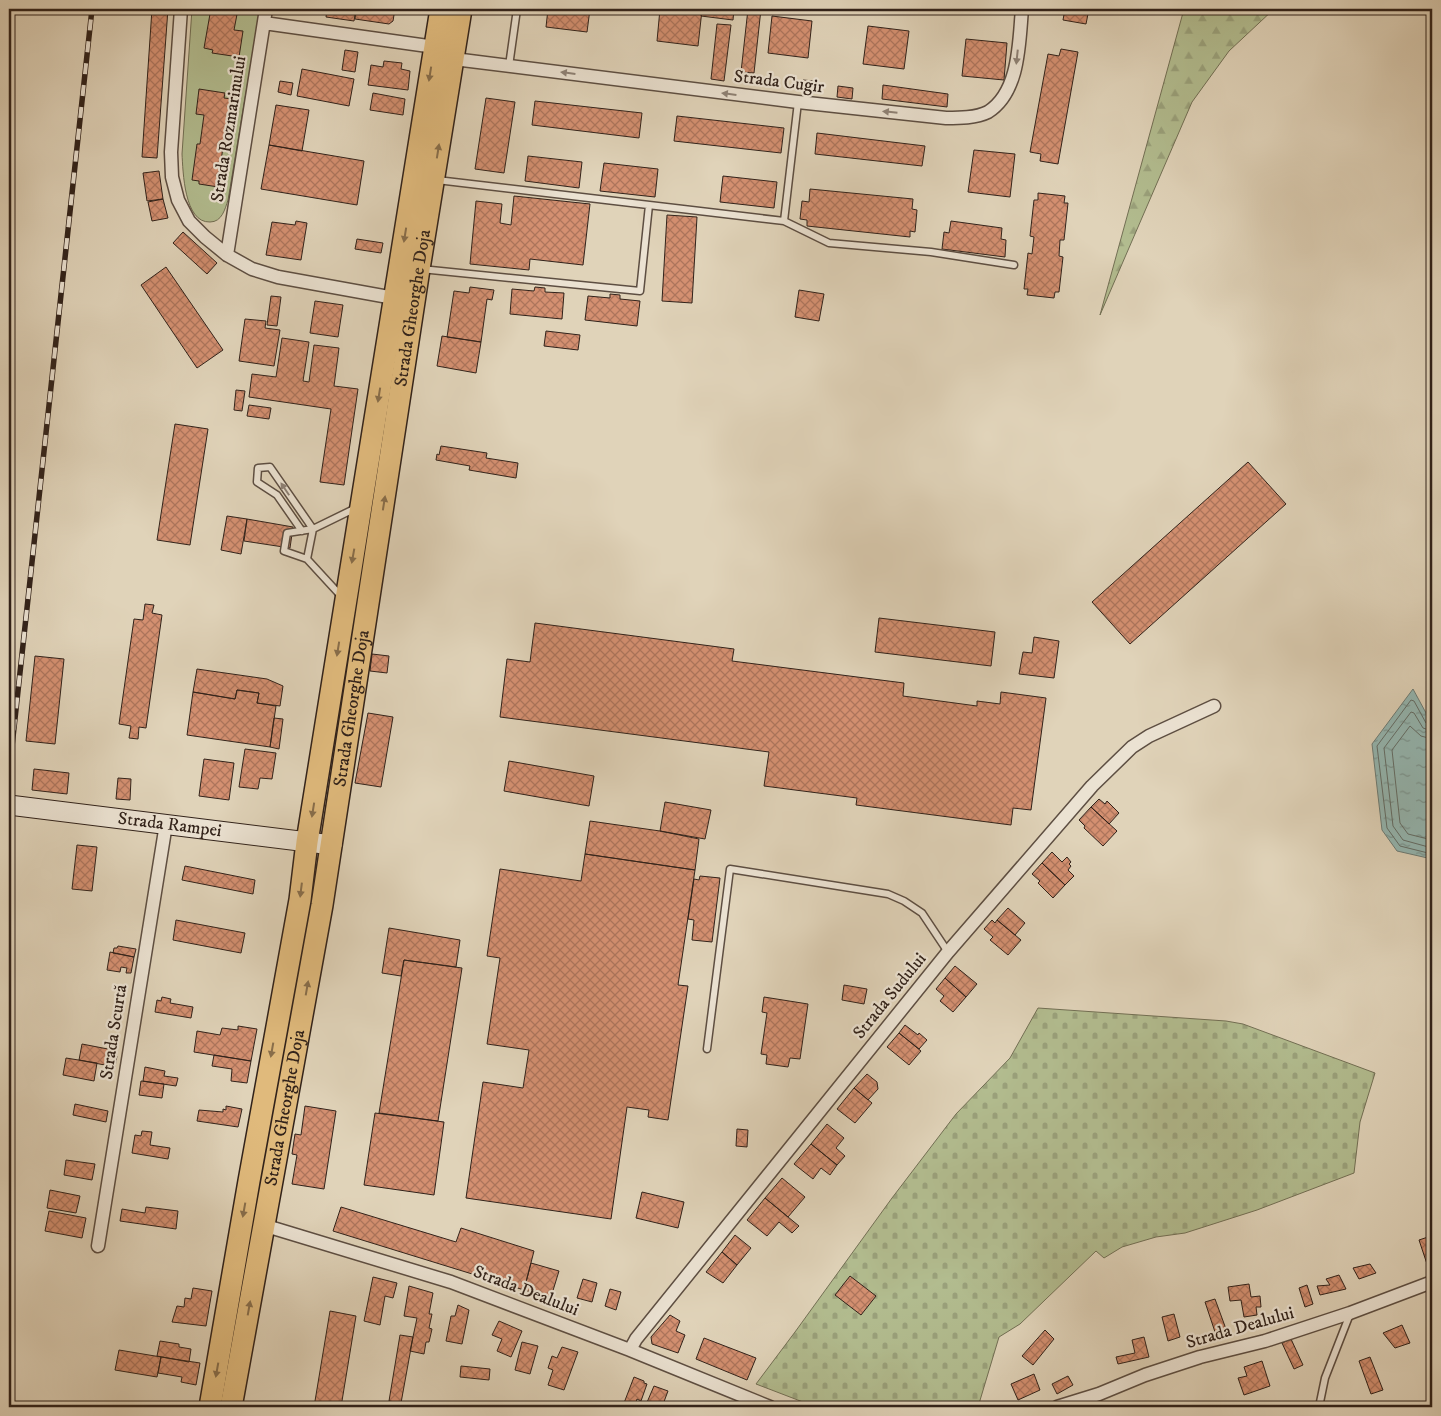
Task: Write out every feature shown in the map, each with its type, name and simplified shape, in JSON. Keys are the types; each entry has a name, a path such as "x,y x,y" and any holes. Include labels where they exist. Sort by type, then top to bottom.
{"main road":[{"name":"Strada Gheorghe Doja","path":"210,1407 300,900 441,9"},
{"name":"Strada Gheorghe Doja","path":"231,1407 332,845 419,268 462,9"},
{"name":"Strada Rampei","path":"9,805 332,845"}],"street":[{"name":"Strada Rozmarinului","path":"181,9 171,152 172,177 178,200 189,220 205,237 227,255 252,269 278,277 394,298"},
{"name":"Strada Rozmarinului","path":"227,255 266,9"},
{"name":"Strada Cugir","path":"454,59 798,102 946,118 967,117 987,112 998,103 1015,72 1022,9"},
{"path":"264,23 435,47"},
{"name":"Strada Sudului","path":"630,1350 636,1339 948,952 1092,786 1132,747 1149,736 1214,706"},
{"name":"Strada Scurtă","path":"98,1246 166,824"},
{"name":"Strada Dealului","path":"263,1225 452,1282 630,1350 770,1407"},
{"name":"Strada Dealului","path":"1057,1407 1100,1394 1145,1375 1200,1357 1265,1341 1350,1313 1432,1282"}],"lane":[{"path":"509,66 517,9"},
{"path":"784,221 798,102"},
{"path":"434,179 784,221 829,243 931,252 1014,265"},
{"path":"419,268 640,291 649,205"},
{"path":"302,530 277,495 257,482 258,468 270,467 313,529 307,559"},
{"path":"346,601 307,559 284,551 287,533 313,529 362,505"},
{"path":"706,1049 730,869 888,894 904,901 922,913 948,952"},
{"path":"1320,1407 1325,1378 1350,1313"}],"green space":[{"path":"192,9 260,9 228,200 220,217 210,222 201,220 190,205 183,172 182,154"},
{"path":"1184,9 1274,9 1229,51 1192,102 1100,315"},
{"path":"1038,1008 1226,1021 1243,1024 1375,1073 1360,1122 1354,1173 1257,1210 1185,1233 1156,1237 1122,1247 1104,1258 1096,1251 1020,1324 999,1337 978,1407 816,1407 756,1384 956,1114 1010,1058"}],"water":[{"path":"1413,689 1432,724 1432,859 1397,851 1382,830 1372,744"}],"building":[{"path":"152,9 168,9 157,158 142,157"},
{"path":"215,9 238,9 234,30 243,31 239,57 212,53 213,50 204,48 210,14 215,14"},
{"path":"293,9 321,9 321,13"},
{"path":"327,9 356,9 354,21 326,17"},
{"path":"356,9 395,9 393,21 389,24 355,19"},
{"path":"548,9 590,9 587,32 546,27"},
{"path":"660,9 702,10 698,46 657,41"},
{"path":"697,9 734,9 733,20 701,16 702,10"},
{"path":"748,9 761,9 754,73 741,72"},
{"path":"1065,9 1089,9 1086,24 1063,20"},
{"path":"772,16 812,21 808,58 768,53"},
{"path":"717,24 731,25 724,81 711,79"},
{"path":"868,26 909,31 904,69 863,64"},
{"path":"966,39 1007,43 1004,80 962,76"},
{"path":"1061,49 1078,52 1058,164 1040,161 1041,154 1030,152 1048,54 1059,56"},
{"path":"345,50 358,52 355,72 342,70"},
{"path":"384,61 402,63 401,69 410,71 408,90 368,85 371,65 383,67"},
{"path":"302,69 354,79 349,106 297,96"},
{"path":"803,80 814,81 813,92 802,91"},
{"path":"280,81 293,83 291,95 278,92"},
{"path":"883,85 948,94 947,107 882,99"},
{"path":"838,86 853,88 852,99 837,97"},
{"path":"199,89 225,93 224,98 232,99 221,161 229,162 225,188 199,184 199,181 192,180 197,144 200,144 204,115 196,114"},
{"path":"373,93 405,99 403,115 370,110"},
{"path":"486,98 515,102 504,173 475,169"},
{"path":"535,101 642,113 639,138 532,125"},
{"path":"276,105 309,110 302,151 269,145"},
{"path":"677,116 784,128 781,153 674,141"},
{"path":"817,133 925,146 922,166 815,154"},
{"path":"269,145 364,161 357,205 261,189"},
{"path":"974,150 1015,154 1010,197 968,192"},
{"path":"528,156 582,162 579,188 525,181"},
{"path":"604,163 658,169 655,197 600,191"},
{"path":"159,171 163,199 147,201 143,173"},
{"path":"723,176 777,182 774,208 720,202"},
{"path":"810,189 913,199 912,209 917,210 915,232 910,231 910,237 807,226 807,220 800,219 802,201 809,202"},
{"path":"1038,193 1065,196 1064,203 1068,203 1064,240 1060,240 1059,256 1063,257 1059,292 1055,292 1054,298 1027,295 1028,289 1024,289 1028,253 1032,254 1034,237 1030,236 1034,200 1038,200"},
{"path":"514,196 590,204 583,265 530,259 529,270 470,264 476,201 502,204 500,223 511,225"},
{"path":"163,199 168,218 152,221 148,202"},
{"path":"667,215 697,217 692,303 662,301"},
{"path":"296,221 307,223 301,260 266,255 272,222 295,225"},
{"path":"951,221 1002,228 1001,239 1006,240 1005,257 942,249 944,232 949,233"},
{"path":"183,232 217,263 207,274 173,243"},
{"path":"357,239 383,243 381,253 355,249"},
{"path":"166,267 223,350 197,368 141,285"},
{"path":"470,287 494,290 492,300 487,299 481,342 447,337 454,291 469,293"},
{"path":"535,287 545,288 545,292 564,293 562,319 510,314 512,289 534,291"},
{"path":"799,290 824,294 819,321 795,317"},
{"path":"610,294 620,295 620,299 640,301 637,326 585,320 588,296 610,298"},
{"path":"271,296 281,297 277,326 267,325"},
{"path":"315,301 343,305 338,337 310,333"},
{"path":"245,319 266,321 265,328 280,330 274,366 239,361"},
{"path":"546,331 580,335 578,350 544,346"},
{"path":"442,336 481,342 476,373 437,366"},
{"path":"282,338 309,342 303,381 309,382 314,345 339,348 334,386 358,389 344,485 320,482 331,409 249,397 252,374 276,377"},
{"path":"236,390 245,391 242,411 234,410"},
{"path":"249,405 271,408 269,419 247,416"},
{"path":"175,424 208,429 190,545 157,540"},
{"path":"441,446 487,453 486,458 518,463 516,478 469,470 470,466 436,460"},
{"path":"1248,462 1286,504 1130,644 1092,602"},
{"path":"227,516 247,519 241,554 221,550"},
{"path":"247,519 293,527 290,548 244,541"},
{"path":"145,604 154,605 152,613 162,615 146,728 139,727 138,739 129,738 131,726 119,724 134,619 143,620"},
{"path":"879,618 995,632 991,666 875,652"},
{"path":"535,623 734,649 732,661 904,683 903,696 977,706 977,701 1000,704 1001,692 1046,698 1031,810 1013,808 1011,825 856,805 857,798 764,786 769,752 500,717 507,659 530,662"},
{"path":"1034,637 1059,641 1054,678 1019,674 1023,652 1032,653"},
{"path":"372,654 389,656 387,673 370,671"},
{"path":"35,656 64,659 55,744 26,741"},
{"path":"197,669 267,679 283,686 280,706 257,703 259,693 237,690 235,699 193,692"},
{"path":"237,690 259,693 257,703 276,706 270,747 187,735 193,692 235,699"},
{"path":"368,713 393,717 381,787 355,783"},
{"path":"274,718 283,719 279,749 270,747"},
{"path":"245,749 276,753 272,779 260,778 258,789 239,787"},
{"path":"204,759 234,763 229,800 199,796"},
{"path":"509,761 594,776 589,806 504,791"},
{"path":"34,769 69,773 67,794 32,790"},
{"path":"118,778 131,779 130,800 116,799"},
{"path":"1099,799 1105,804 1107,801 1119,813 1109,824 1091,807"},
{"path":"665,802 711,810 705,839 660,831"},
{"path":"1091,807 1117,831 1103,846 1084,828 1085,826 1079,820"},
{"path":"590,821 660,831 699,839 695,870 585,854"},
{"path":"77,845 97,847 92,891 72,889"},
{"path":"1052,852 1062,862 1067,857 1071,862 1068,870 1074,876 1065,885 1042,863"},
{"path":"585,854 695,870 678,985 688,986 668,1120 648,1117 649,1110 627,1107 611,1219 466,1198 483,1082 523,1088 529,1050 487,1044 500,958 487,956 500,869 581,881"},
{"path":"1042,863 1065,885 1053,898 1032,874"},
{"path":"185,866 255,880 253,894 182,880"},
{"path":"700,876 720,878 712,942 692,940 694,920 688,919 694,879 699,880"},
{"path":"1008,908 1025,923 1015,935 997,920"},
{"path":"176,920 245,933 241,953 173,940"},
{"path":"992,920 995,923 997,920 1021,940 1008,955 990,940 993,937 984,929"},
{"path":"389,928 460,940 456,967 404,960 401,976 382,973"},
{"path":"118,946 136,949 134,957 113,953 114,948"},
{"path":"110,952 134,957 131,973 126,973 127,968 121,967 120,972 107,970"},
{"path":"404,960 462,968 438,1121 379,1113"},
{"path":"955,966 977,984 966,997 945,978"},
{"path":"945,978 966,997 953,1012 940,1001 944,996 936,989"},
{"path":"844,985 867,989 864,1004 842,1000"},
{"path":"162,997 171,999 170,1003 193,1007 191,1018 155,1012 157,1000 161,1001"},
{"path":"764,997 808,1004 800,1059 790,1058 788,1067 766,1064 767,1055 761,1054 767,1013 762,1012"},
{"path":"905,1025 927,1040 919,1049 899,1033"},
{"path":"238,1026 257,1029 251,1061 194,1052 197,1031 220,1035 222,1028 238,1030"},
{"path":"899,1033 921,1051 909,1065 887,1047"},
{"path":"82,1044 113,1050 112,1055 117,1056 115,1067 79,1060"},
{"path":"214,1055 251,1061 247,1083 231,1081 232,1069 212,1066"},
{"path":"66,1058 97,1063 94,1081 63,1075"},
{"path":"145,1067 165,1071 164,1076 178,1078 176,1086 143,1081"},
{"path":"867,1074 877,1082 878,1089 868,1100 854,1088"},
{"path":"141,1081 164,1084 162,1098 139,1095"},
{"path":"854,1088 872,1103 855,1123 837,1109"},
{"path":"75,1104 108,1111 106,1122 73,1115"},
{"path":"226,1106 242,1109 238,1127 197,1121 199,1110 223,1112 223,1109 226,1110"},
{"path":"305,1106 336,1111 324,1189 292,1184 297,1155 292,1154 295,1134 301,1135"},
{"path":"375,1113 444,1122 434,1195 364,1185"},
{"path":"827,1124 844,1138 836,1148 845,1156 837,1165 811,1144"},
{"path":"737,1129 748,1130 747,1147 736,1146"},
{"path":"142,1131 152,1132 150,1145 170,1148 168,1159 132,1153 135,1135 141,1136"},
{"path":"811,1144 837,1165 830,1175 821,1168 813,1179 794,1164"},
{"path":"66,1160 95,1164 92,1180 64,1175"},
{"path":"782,1178 805,1197 788,1217 765,1198"},
{"path":"50,1190 80,1196 76,1213 47,1208"},
{"path":"642,1192 684,1202 678,1228 636,1218"},
{"path":"765,1198 799,1226 792,1233 779,1222 767,1236 747,1220"},
{"path":"146,1207 178,1211 176,1229 120,1221 122,1209 145,1213"},
{"path":"341,1207 456,1242 461,1228 534,1251 524,1290 333,1231"},
{"path":"49,1211 86,1218 82,1238 45,1231"},
{"path":"735,1235 751,1248 737,1265 722,1252"},
{"path":"1431,1236 1432,1263 1427,1264 1419,1240"},
{"path":"722,1252 737,1265 723,1283 706,1272"},
{"path":"531,1263 559,1271 551,1297 524,1290"},
{"path":"1370,1264 1376,1273 1359,1279 1353,1268"},
{"path":"1339,1275 1346,1289 1320,1295 1317,1286 1330,1285 1326,1279"},
{"path":"850,1276 876,1296 861,1315 835,1295"},
{"path":"373,1277 397,1283 393,1298 385,1296 380,1325 364,1321"},
{"path":"583,1279 597,1283 592,1302 577,1298"},
{"path":"1249,1284 1251,1297 1260,1296 1261,1307 1256,1307 1257,1315 1244,1317 1241,1300 1230,1301 1228,1287"},
{"path":"1307,1285 1313,1304 1305,1307 1299,1288"},
{"path":"409,1286 433,1293 429,1314 432,1314 429,1328 432,1329 429,1342 426,1342 424,1354 410,1351 417,1318 404,1316"},
{"path":"193,1288 212,1291 206,1326 172,1322 177,1306 184,1307 185,1298 191,1299"},
{"path":"610,1289 621,1292 616,1310 605,1306"},
{"path":"1215,1299 1226,1329 1215,1332 1205,1302"},
{"path":"458,1305 469,1310 462,1344 446,1341 451,1316 455,1316"},
{"path":"330,1311 356,1316 341,1407 314,1407"},
{"path":"1174,1314 1180,1337 1168,1341 1162,1317"},
{"path":"670,1315 680,1321 676,1331 685,1335 678,1353 652,1344 651,1337"},
{"path":"499,1321 522,1331 511,1357 497,1351 502,1339 492,1335"},
{"path":"1402,1325 1410,1343 1395,1348 1383,1333"},
{"path":"1045,1330 1054,1339 1033,1365 1022,1356"},
{"path":"400,1335 413,1337 401,1403 389,1401"},
{"path":"1144,1337 1149,1357 1118,1364 1116,1357 1135,1353 1132,1340"},
{"path":"704,1338 756,1358 747,1380 696,1359"},
{"path":"1291,1339 1303,1365 1294,1369 1282,1343"},
{"path":"160,1341 179,1344 179,1347 191,1349 189,1362 157,1356"},
{"path":"522,1342 538,1346 530,1374 515,1370"},
{"path":"562,1347 578,1352 564,1390 548,1385 553,1370 548,1368 552,1356 557,1358"},
{"path":"119,1350 161,1357 157,1377 115,1370"},
{"path":"161,1357 200,1363 196,1385 181,1382 182,1377 158,1373"},
{"path":"1370,1357 1383,1390 1371,1394 1359,1361"},
{"path":"1262,1361 1270,1386 1244,1395 1238,1378 1247,1376 1244,1367"},
{"path":"461,1366 490,1369 489,1380 460,1377"},
{"path":"1034,1374 1040,1390 1018,1400 1011,1384"},
{"path":"1068,1376 1073,1385 1057,1394 1052,1384"},
{"path":"634,1377 647,1384 641,1401 637,1399 634,1407 624,1403"},
{"path":"654,1386 668,1391 662,1407 645,1407"}],"railway":[{"path":"9,774 92,9"}]}
